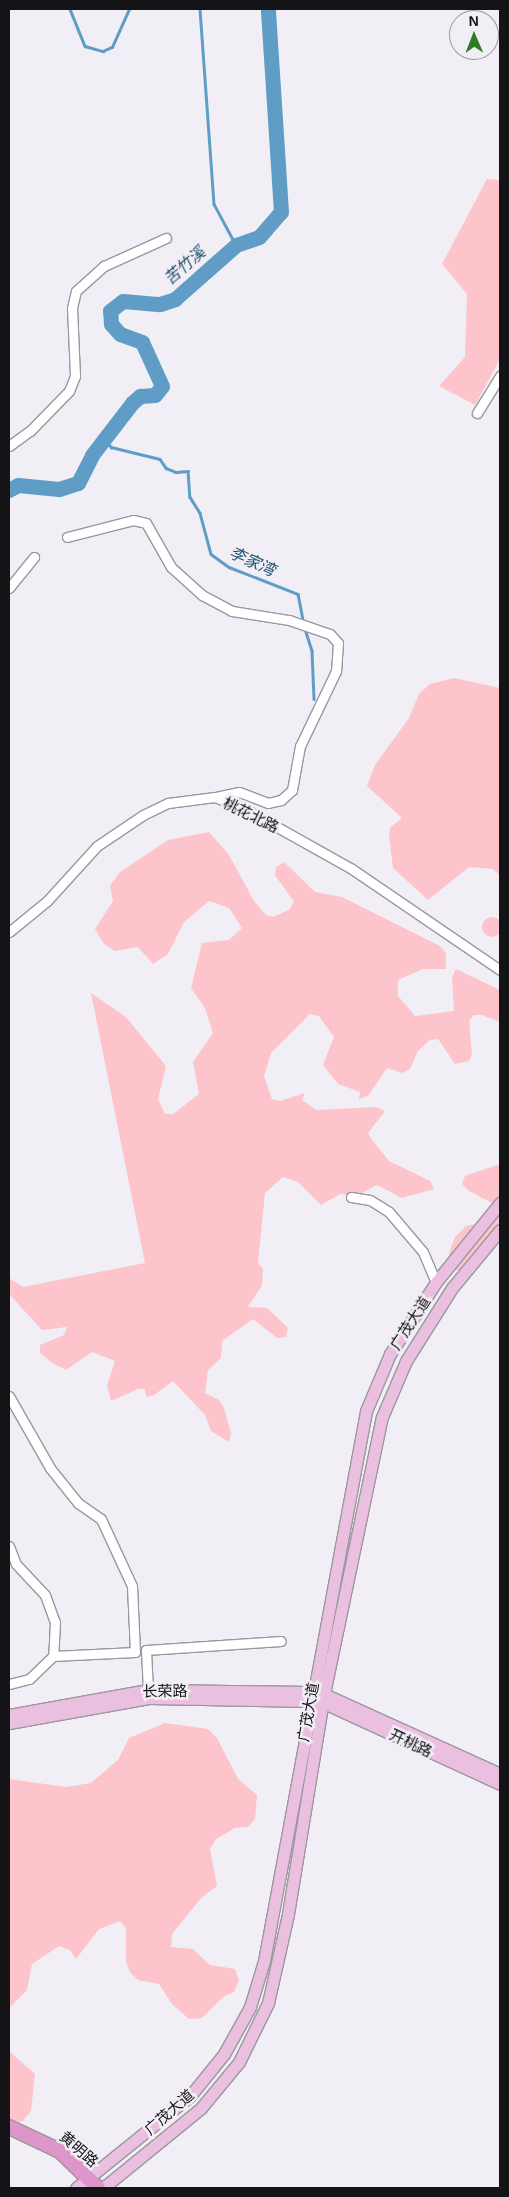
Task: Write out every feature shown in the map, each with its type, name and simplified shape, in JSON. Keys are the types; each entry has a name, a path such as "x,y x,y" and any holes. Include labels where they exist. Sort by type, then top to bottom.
{"highway":[{"name":"黄明路","path":"9,2127 60,2151 93,2184"}],"main road":[{"name":"广茂大道","path":"76,2188 93,2184 190,2096 224,2054 250,2007 264,1961 311,1696 366,1411 390,1354 436,1282 500,1203"},
{"name":"广茂大道","path":"103,2188 201,2108 238,2062 268,2003 288,1914 323,1698 382,1417 411,1352 452,1288 500,1230"},
{"name":"长荣路","path":"9,1715 148,1690 323,1698"},
{"name":"长荣路","path":"9,1723 148,1698 311,1696"},
{"name":"开桃路","path":"323,1698 500,1774"},
{"name":"开桃路","path":"323,1698 500,1784"}],"street":[{"path":"9,446 30,431 69,391 75,376 72,308 76,290 104,266 166,238"},
{"path":"477,413 500,376"},
{"path":"67,536 133,520 146,523 170,567 202,595 232,611 289,620 321,632 338,643 340,654 336,671 300,746 292,790 281,800 268,803 239,792 215,798"},
{"path":"9,588 34,557"},
{"name":"桃花北路","path":"9,932 47,901 98,846 135,820 168,803 215,798 245,809 352,869 500,970"},
{"path":"351,1198 370,1200 389,1212 422,1252 436,1282"},
{"path":"9,1396 50,1468 78,1503 101,1519 132,1586 135,1652 52,1656"},
{"path":"9,1546 16,1564 45,1595 55,1622 52,1656 29,1679 9,1684"},
{"path":"148,1690 146,1650 280,1641"}],"shaded area":[{"path":"487,179 500,180 500,359 475,405 439,386 465,357 467,294 442,264"},
{"path":"454,678 500,688 500,876 493,869 469,867 428,900 393,868 389,836 390,828 402,818 367,786 375,765 409,718 419,694 430,684"},
{"path":"209,832 229,855 254,901 266,915 273,917 289,910 294,902 275,875 276,867 284,862 315,892 342,897 440,946 446,953 446,969 423,969 398,980 398,996 415,1016 454,1011 452,977 456,969 500,990 500,1022 482,1015 474,1015 469,1021 472,1054 469,1061 455,1064 438,1039 430,1040 418,1051 410,1069 402,1073 387,1068 368,1096 359,1099 360,1092 338,1084 323,1065 334,1037 319,1016 310,1014 271,1053 264,1076 272,1099 280,1101 305,1093 302,1100 316,1110 376,1107 385,1111 368,1133 372,1140 389,1161 430,1181 434,1189 402,1198 377,1185 356,1196 340,1194 321,1205 298,1182 283,1177 265,1193 258,1263 263,1269 262,1285 248,1307 267,1308 288,1328 286,1337 277,1338 253,1319 222,1341 221,1358 208,1370 205,1393 219,1400 224,1408 231,1433 229,1442 211,1431 205,1415 173,1381 154,1395 146,1397 145,1389 138,1389 111,1401 107,1385 115,1361 92,1352 66,1370 51,1362 40,1353 40,1345 64,1335 67,1327 42,1330 9,1294 9,1278 23,1287 145,1263 91,993 126,1017 166,1066 158,1099 165,1114 173,1114 199,1094 193,1062 213,1033 205,1008 191,988 202,943 229,940 242,928 229,908 209,901 184,922 168,954 153,964 138,947 115,951 104,944 95,929 113,901 110,886 120,872 168,840"},
{"path":"488,917 496,917 502,923 502,931 496,937 488,937 482,931 482,923"},
{"path":"500,1164 500,1240 459,1271 452,1269 449,1253 455,1237 466,1226 476,1224 494,1204 469,1191 462,1184 465,1176"},
{"path":"165,1723 208,1729 217,1738 238,1779 257,1795 255,1819 248,1827 235,1828 216,1839 210,1849 217,1886 202,1897 172,1934 171,1947 193,1949 210,1965 235,1969 239,1980 234,1992 223,1997 202,2018 189,2019 172,2004 159,1984 138,1980 130,1972 126,1962 126,1928 120,1921 99,1929 76,1959 70,1950 59,1946 32,1964 27,1990 9,2008 9,1779 66,1787 91,1783 118,1760 129,1738"},
{"path":"9,2051 35,2074 31,2111 23,2121 13,2123 9,2121"}],"waterway":[{"path":"70,9 85,46 103,51 112,47 129,9"},
{"path":"200,9 214,204 236,245"},
{"name":"苦竹溪","path":"9,490 18,485 59,489 78,483 92,455 132,403 140,396 155,395 162,386 142,342 120,334 111,324 110,311 123,301 160,304 175,299 236,245 259,237 281,212 268,9"},
{"name":"李家湾","path":"106,440 111,447 160,459 166,468 176,472 188,471 190,497 200,513 211,554 229,567 298,594 304,624"},
{"name":"李家湾","path":"305,629 312,651 314,699"}]}
